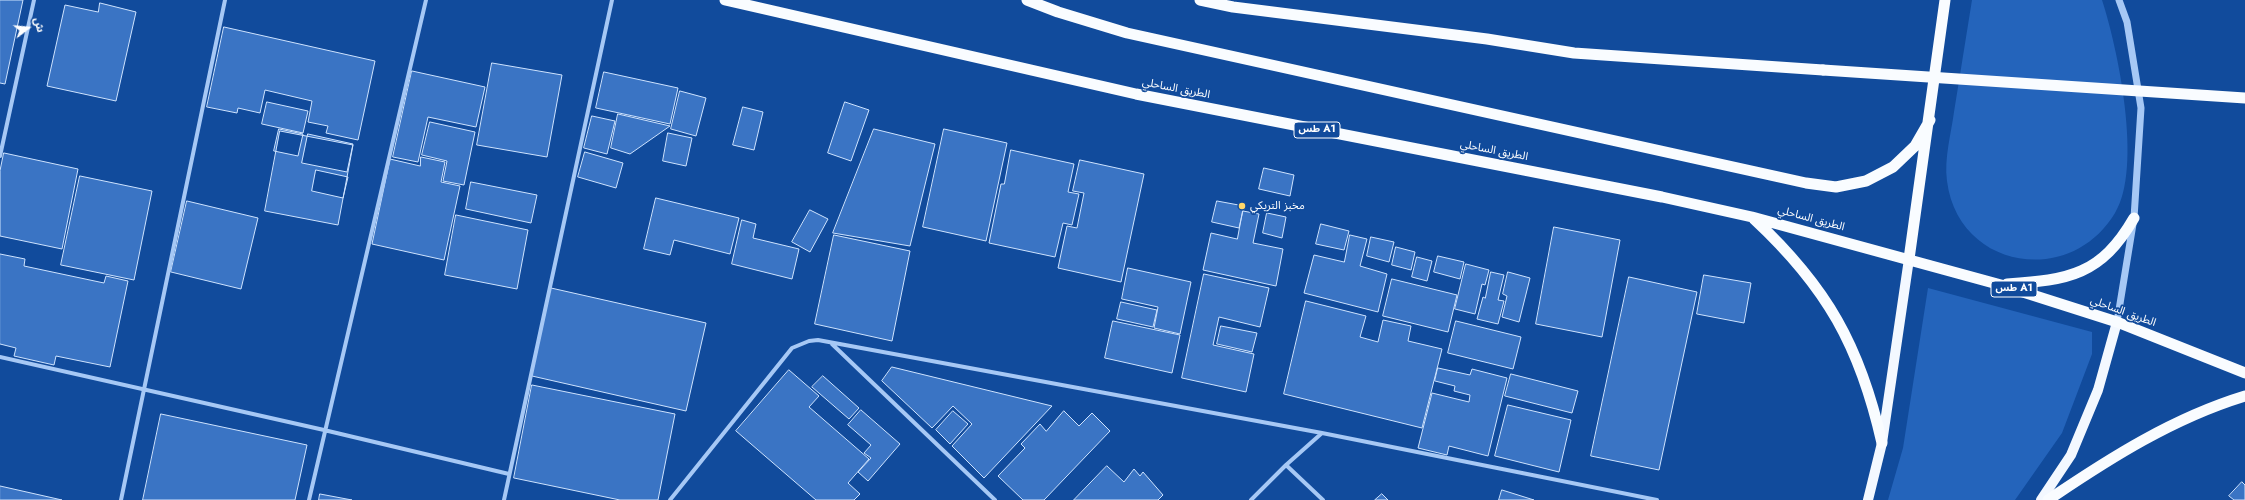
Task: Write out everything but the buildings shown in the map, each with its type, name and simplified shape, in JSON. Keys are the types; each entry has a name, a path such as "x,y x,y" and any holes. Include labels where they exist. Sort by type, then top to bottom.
{"highway":[{"name":"الطريق الساحلي","path":"725,0 1136,94 1662,197 1752,217 2001,285 2117,322 2245,372"},
{"path":"1027,0 1058,12 1127,34 1806,184 1836,187 1866,181 1893,167 1915,146 1930,120"},
{"path":"1200,0 1487,39 1574,53 2245,98"},
{"path":"1909,259 1930,120 1945,0"},
{"path":"1752,217 1784,247 1813,282 1837,318 1857,358 1870,393 1882,443"},
{"path":"2001,285 2055,280 2081,272 2094,265 2110,252 2124,236 2134,218"},
{"path":"2048,500 2125,449 2174,424 2245,396"}],"main road":[{"path":"1868,500 1882,443 1909,259"},
{"path":"2041,500 2074,448 2098,390 2117,322"}],"street":[{"path":"0,156 34,0"},
{"path":"120,500 145,389 224,0"},
{"path":"309,500 324,430 426,0"},
{"path":"504,500 612,0"},
{"path":"2117,322 2134,218 2141,108 2126,22 2119,0"},
{"path":"670,500 792,348 809,341 818,340 831,344 1322,433 1657,500"},
{"path":"831,344 995,500"},
{"path":"0,357 324,430 509,474"},
{"path":"1251,500 1286,465 1322,433"},
{"path":"1286,465 1323,500"}],"shaded area":[{"path":"1972,0 2102,0 2121,77 2125,108 2127,168 2123,193 2115,213 2095,237 2071,252 2045,259 2018,258 1993,250 1972,234 1956,211 1947,181 1946,164"},
{"path":"1928,288 2092,332 2092,354 2062,433 2015,500 1888,500 1903,448"}],"place":[{"name":"مخبز التريكي","path":"1242,206"}]}
